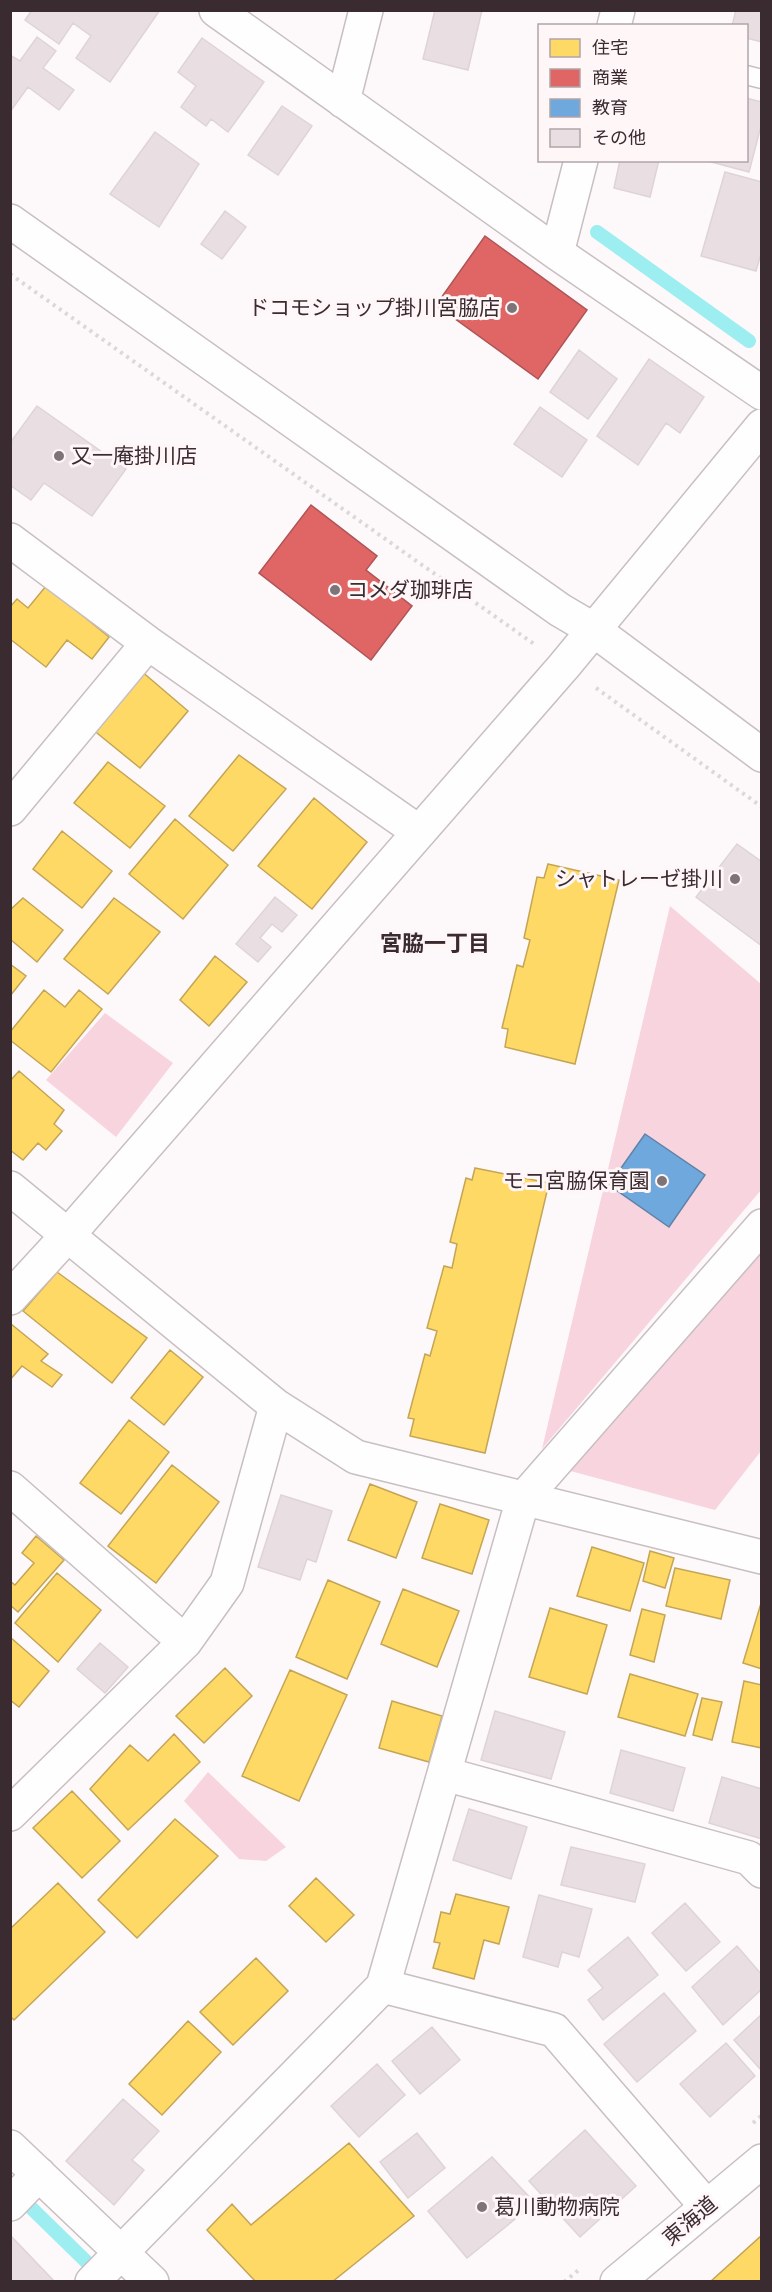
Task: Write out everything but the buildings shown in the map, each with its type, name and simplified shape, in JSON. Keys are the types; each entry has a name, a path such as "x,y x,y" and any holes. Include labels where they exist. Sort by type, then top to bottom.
{"street":[{"path":"216,10 557,253 762,393"},
{"path":"343,101 366,10"},
{"path":"557,253 580,162"},
{"path":"10,221 561,610 594,630 762,755"},
{"path":"10,1299 564,666 762,426"},
{"path":"10,540 148,643 419,832"},
{"path":"10,809 148,643"},
{"path":"10,1188 276,1406 356,1457 762,1557"},
{"path":"92,2282 383,1986 523,1499 762,1226"},
{"path":"10,1814 185,1642 227,1583 276,1406"},
{"path":"10,1488 185,1642"},
{"path":"445,1774 749,1858 762,1871"},
{"path":"383,1986 554,2030 707,2207"},
{"path":"10,2147 152,2282"},
{"name":"東海道","path":"617,2282 762,2161"},
{"path":"10,2204 39,2174"}],"path":[{"path":"10,274 762,807"}],"shaded area":[{"path":"670,906 761,984 761,1190 542,1449"},
{"path":"105,1013 173,1063 116,1137 46,1080"},
{"path":"761,1246 761,1451 715,1510 552,1466"},
{"path":"208,1772 286,1847 266,1861 239,1859 184,1801"}],"waterway":[{"path":"597,232 749,341"},
{"path":"18,2195 101,2276"}],"place":[{"name":"ドコモショップ掛川宮脇店","path":"512,308"},
{"name":"又一庵掛川店","path":"59,456"},
{"name":"コメダ珈琲店","path":"335,590"},
{"name":"シャトレーゼ掛川","path":"735,879"},
{"name":"モコ宮脇保育園","path":"662,1181"},
{"name":"葛川動物病院","path":"482,2207"}],"district":[{"name":"宮脇一丁目","path":"435,943"}]}
